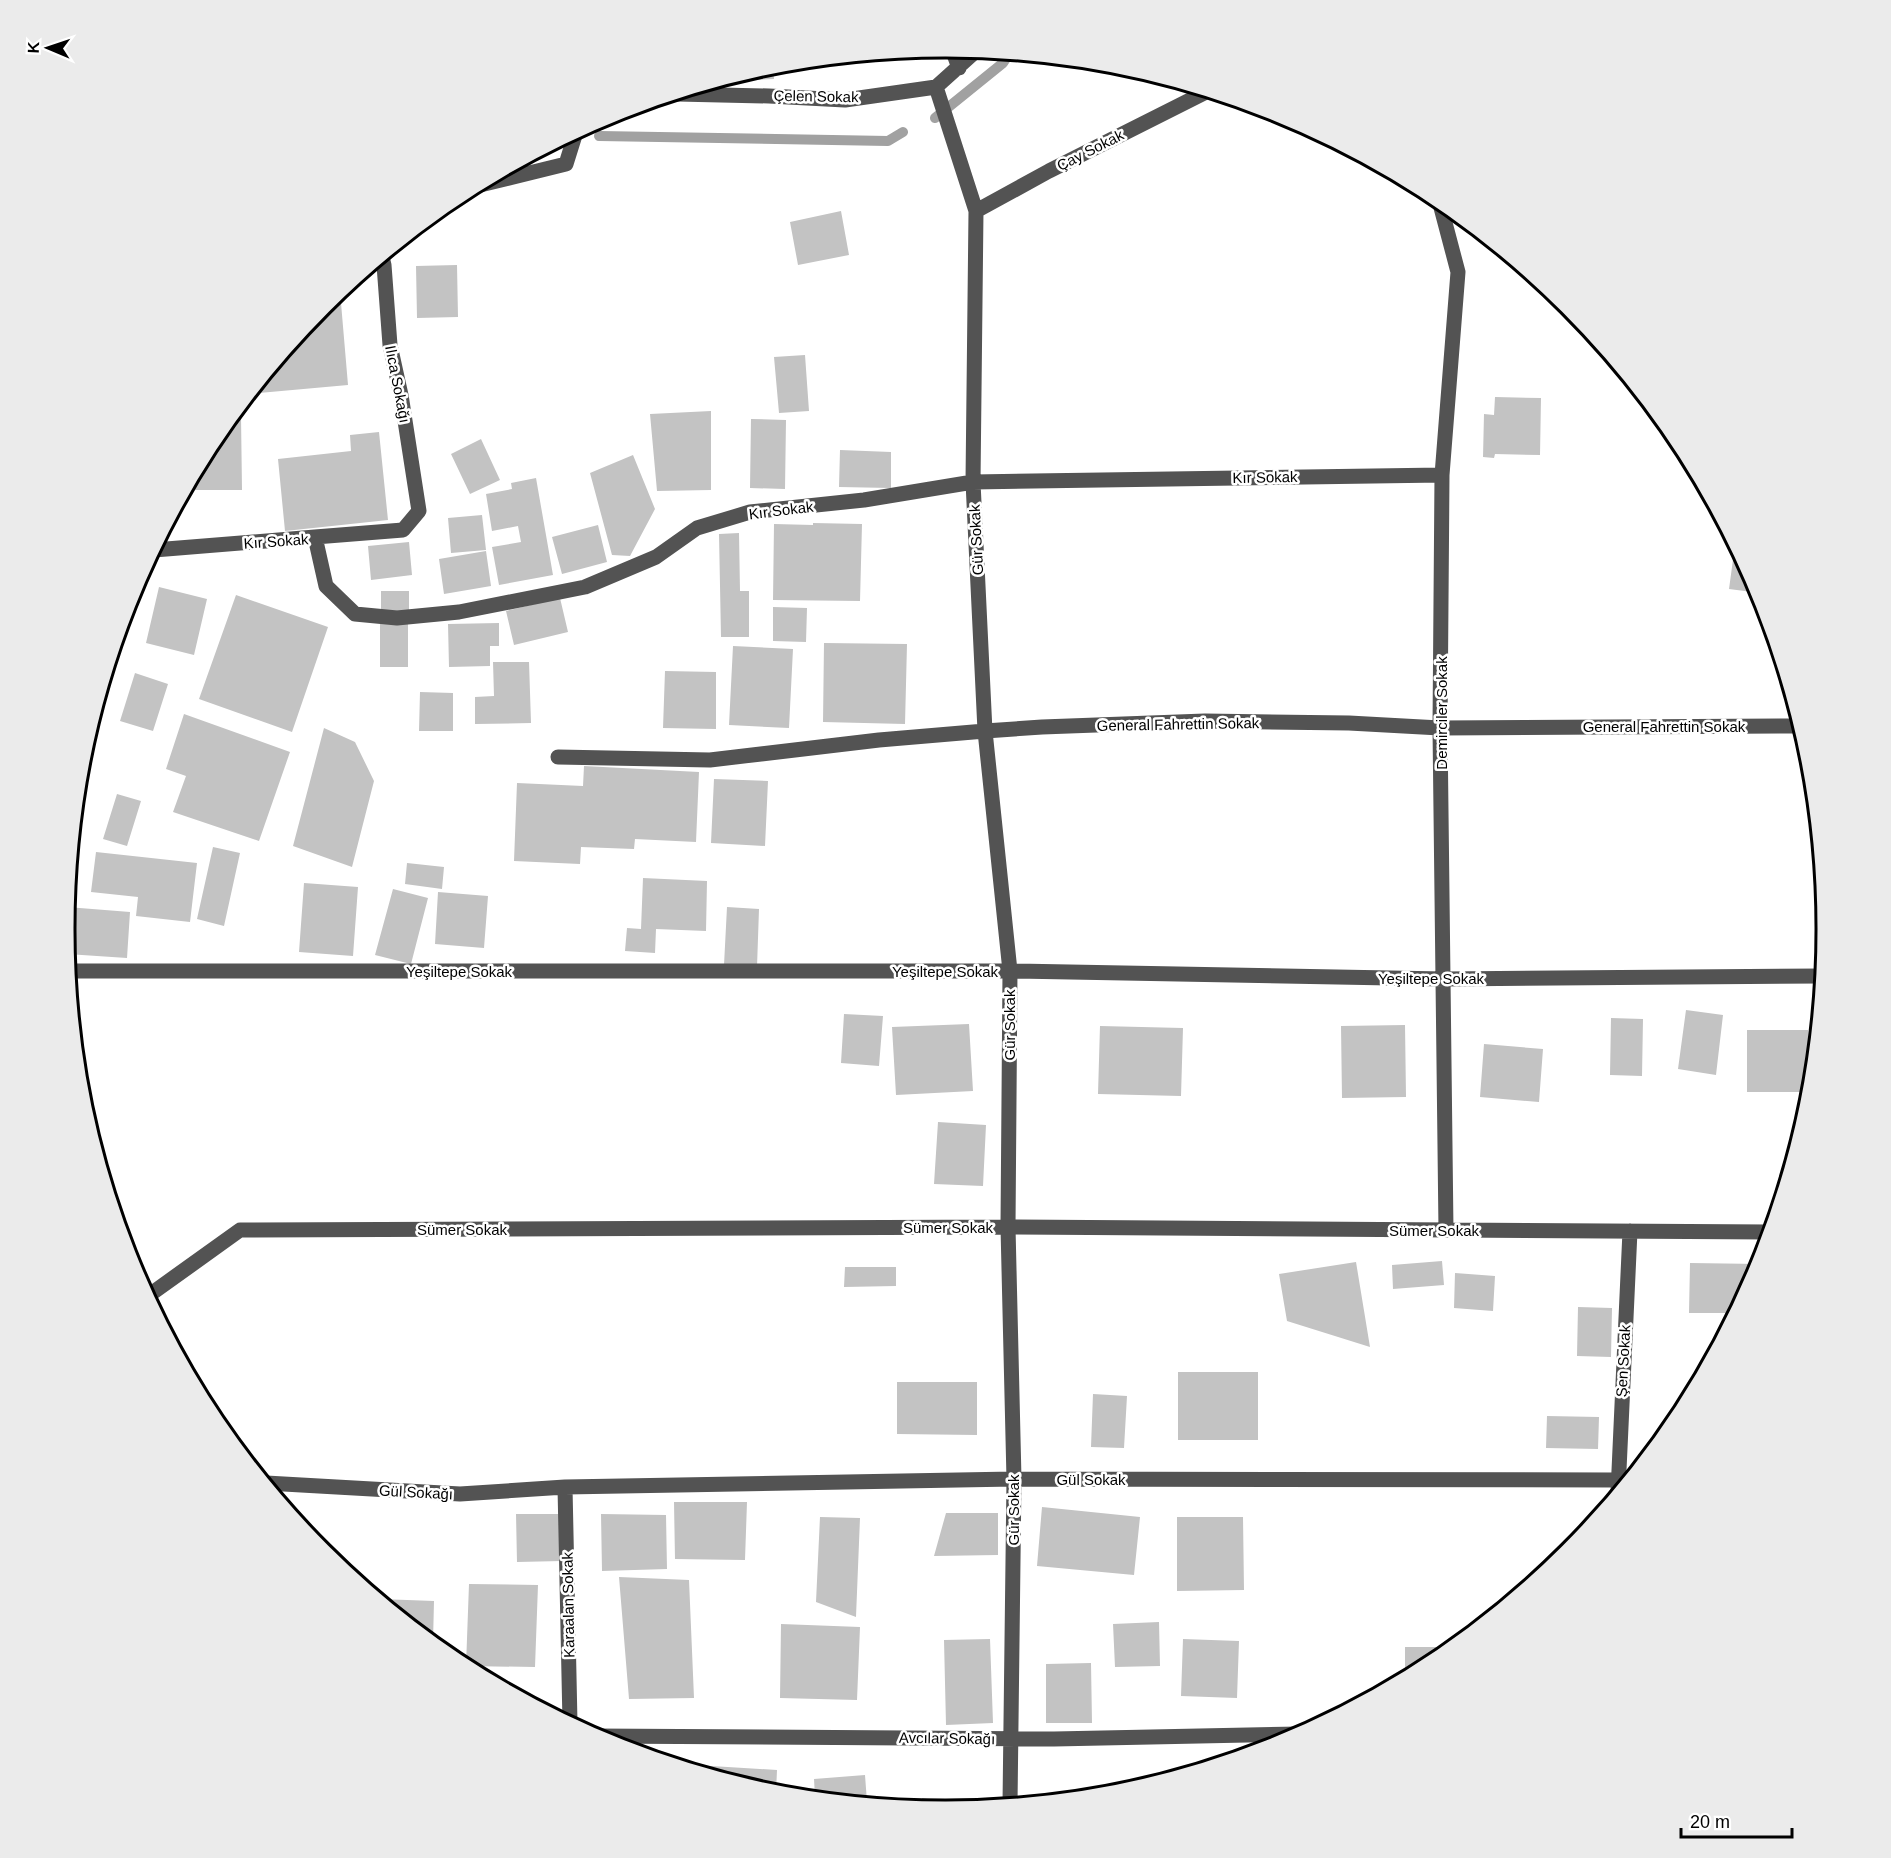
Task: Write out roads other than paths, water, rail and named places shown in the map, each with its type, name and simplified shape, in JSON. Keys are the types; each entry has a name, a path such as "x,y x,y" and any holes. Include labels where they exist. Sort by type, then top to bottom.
{"street":[{"path":"955,58 959,68"},
{"path":"936,87 968,59"},
{"name":"Çelen Sokak","path":"699,94 844,100 936,87"},
{"name":"Gür Sokak","path":"936,87 976,211 973,482 986,731 1010,971 1008,1227 1014,1479 1010,1797"},
{"name":"Çay Sokak","path":"976,211 1049,171 1197,96"},
{"path":"503,179 566,164 573,142"},
{"name":"Demirciler Sokak","path":"1443,215 1458,272 1442,475 1440,728 1446,1230"},
{"name":"Ilıca Sokağı","path":"315,537 403,530 419,511 401,395 390,345 384,265"},
{"name":"Kır Sokak","path":"163,549 315,537 326,585 355,614 397,618 459,612 585,587 656,557 698,528 750,512 864,500 973,482 1442,475"},
{"name":"General Fahrettin Sokak","path":"558,758 710,760 986,731 1205,721 1349,723 1440,728 1791,726"},
{"name":"Yeşiltepe Sokak","path":"76,971 1010,971 1444,979 1814,976"},
{"name":"Sümer Sokak","path":"155,1291 240,1230 1008,1227 1761,1232"},
{"name":"Şen Sokak","path":"1618,1481 1630,1231"},
{"name":"Gül Sokak","path":"565,1487 1014,1479 1614,1486"},
{"name":"Gül Sokağı","path":"275,1484 460,1494 565,1487"},
{"name":"Karaalan Sokak","path":"565,1487 570,1714"},
{"name":"Avcılar Sokağı","path":"621,1736 1011,1739 1275,1734"}],"waterway":[{"path":"935,118 1005,60"},
{"path":"599,136 888,141 903,132"}]}
